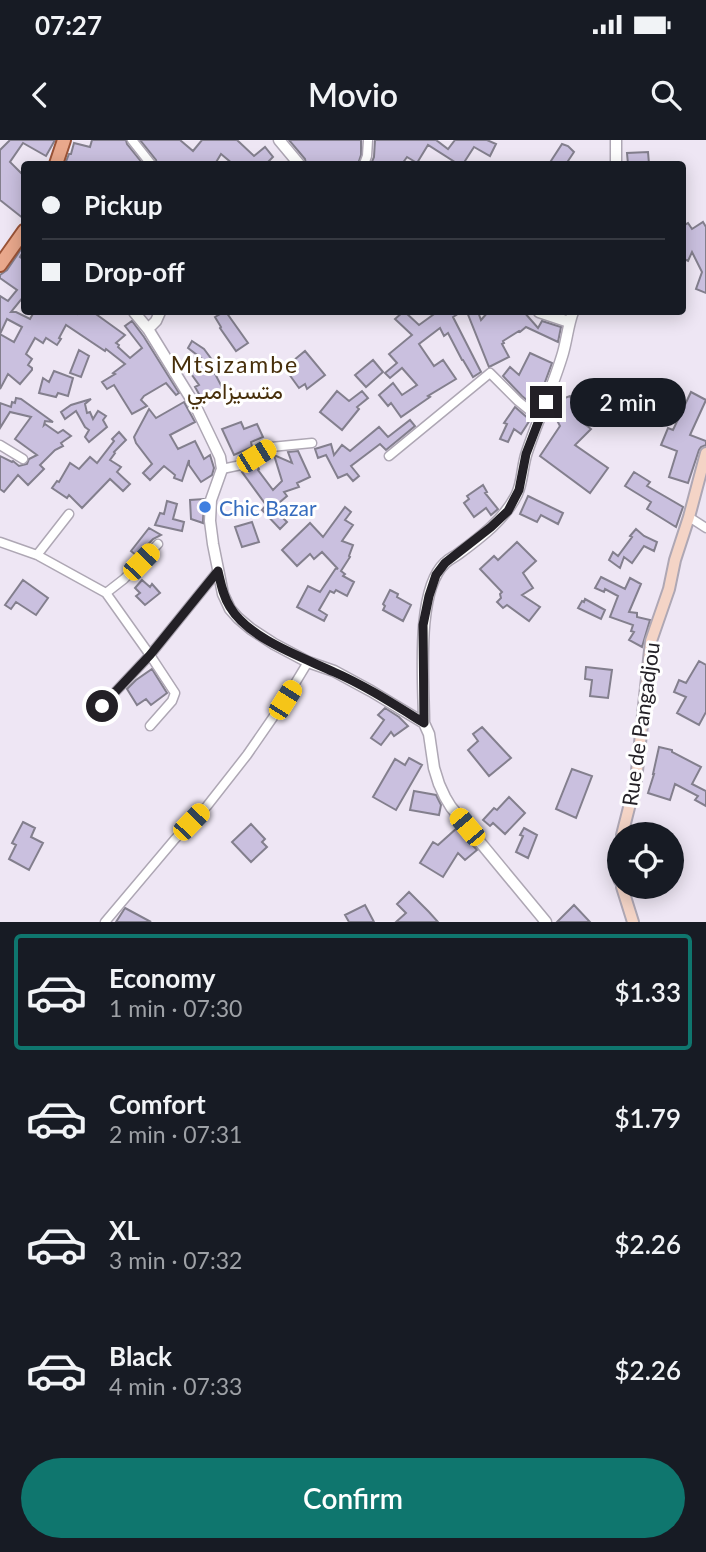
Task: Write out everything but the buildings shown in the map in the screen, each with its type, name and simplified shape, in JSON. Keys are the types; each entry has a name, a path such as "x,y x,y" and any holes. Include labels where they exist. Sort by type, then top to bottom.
{"main road":[{"path":"57,161 64,140"},
{"path":"0,265 21,235"},
{"name":"Rue de Pangadjou","path":"625,822 636,780 651,641 669,589 706,453"},
{"path":"626,899 633,922"}],"street":[{"path":"132,140 148,161"},
{"path":"279,140 296,161"},
{"path":"364,161 368,140"},
{"path":"616,140 616,161"},
{"path":"136,315 196,407 220,457 222,469 209,510 218,571 223,594 230,609 274,645 334,671 424,723"},
{"path":"148,329 159,315"},
{"path":"548,315 569,322"},
{"path":"546,922 452,807 439,784 429,734 424,723 423,625 436,575 445,563 508,511 519,490 526,454 564,351 572,315"},
{"path":"389,456 490,373 540,419"},
{"path":"222,469 241,465 271,447 312,443"},
{"path":"0,445 23,459"},
{"path":"37,555 69,514"},
{"path":"689,517 706,528"},
{"path":"0,542 37,555 106,593 175,693 172,701 150,726"},
{"path":"106,593 124,579 158,544"},
{"path":"102,706 150,655 218,571"},
{"path":"105,922 174,839 207,806 247,755 309,662"}],"place":[{"name":"Chic Bazar","path":"205,507"}],"district":[{"name":"Mtsizambe متسيزامبي","path":"235,377"}],"route":[{"path":"102,706 150,655 218,571 223,594 230,609 251,629 274,645 334,671 424,723 423,625 436,575 445,563 508,511 519,490 526,454 546,402"}]}
